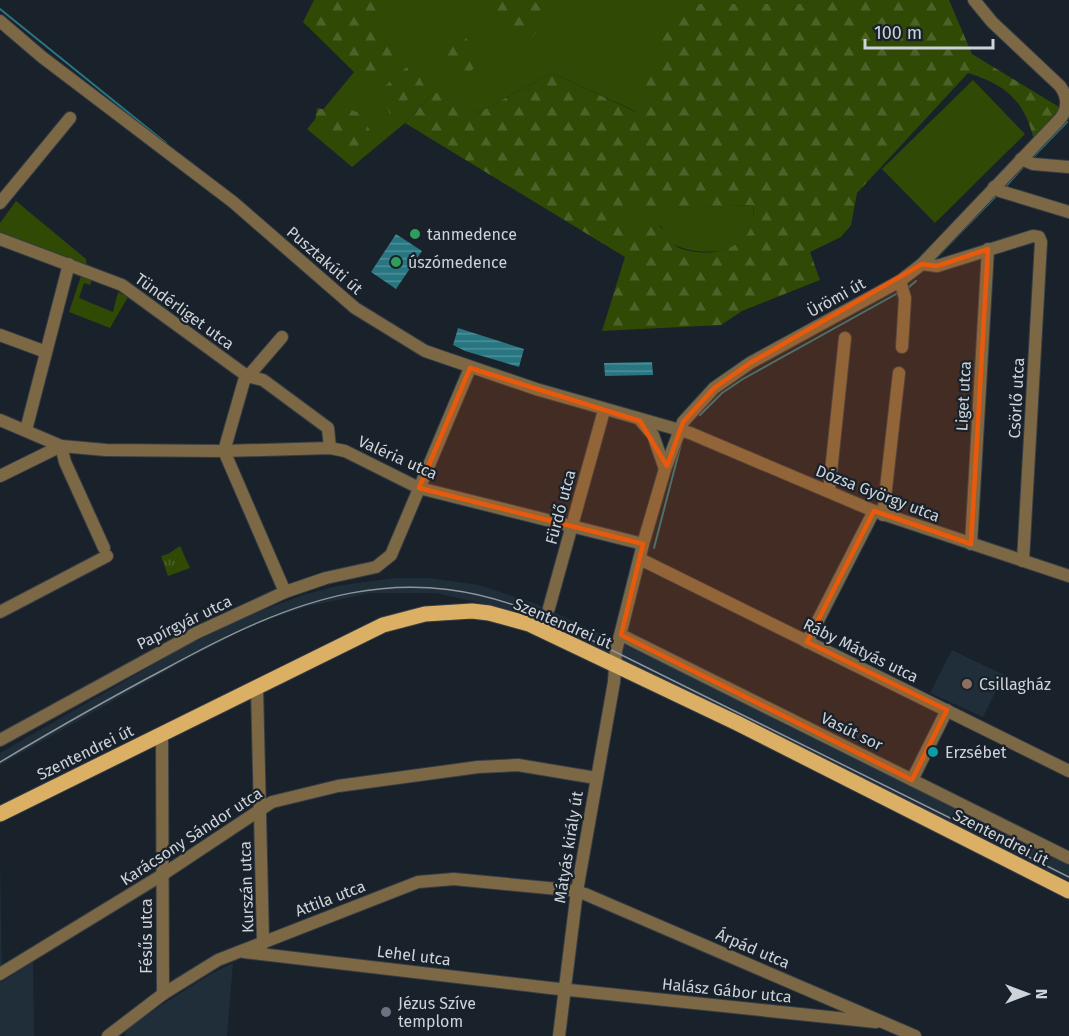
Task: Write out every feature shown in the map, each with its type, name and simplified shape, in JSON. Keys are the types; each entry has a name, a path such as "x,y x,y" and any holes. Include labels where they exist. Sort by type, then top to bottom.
{"main road":[{"name":"Szentendrei út","path":"0,814 383,625 425,614 480,612 512,618 616,665 737,723 1069,891"}],"street":[{"name":"Ürömi út","path":"616,665 643,544 665,469 678,431 702,399 742,367 900,281 922,264 1060,119 1068,107 1066,95 1060,86 992,22 974,0"},
{"name":"Pusztakúti út","path":"0,21 42,57 232,202 355,308 425,351 470,369 678,431"},
{"path":"0,203 70,118"},
{"path":"1021,159 1033,164 1069,167"},
{"path":"994,187 1000,191 1069,212"},
{"name":"Csörlő utca","path":"988,249 1033,236 1039,237 1041,242 1023,561"},
{"name":"Tündérliget utca","path":"0,239 69,264 128,289 247,376 263,380 328,428 330,448"},
{"path":"922,264 938,266 988,249"},
{"name":"Liget utca","path":"970,544 988,249"},
{"path":"26,430 69,264"},
{"path":"900,281 905,298 902,347"},
{"path":"0,335 46,352"},
{"path":"282,338 247,376 224,451 285,592"},
{"path":"829,491 845,338"},
{"path":"419,488 470,369"},
{"path":"807,642 878,513 899,373"},
{"name":"Fürdő utca","path":"549,608 603,414"},
{"path":"0,420 61,446"},
{"path":"640,421 653,435 665,469"},
{"name":"Dózsa György utca","path":"678,431 700,437 878,513 1069,576"},
{"path":"0,476 61,446"},
{"path":"0,612 106,552 65,462 61,446"},
{"name":"Valéria utca","path":"61,446 117,450 224,451 330,448 345,451 419,488 643,544"},
{"name":"Papírgyár utca","path":"0,740 152,655 285,592 326,578 376,567 391,555 419,488"},
{"name":"Ráby Mátyás utca","path":"640,559 1069,771"},
{"name":"Vasút sor","path":"621,635 1069,858"},
{"name":"Mátyás király út","path":"559,1036 577,891 616,665"},
{"name":"Kurszán utca","path":"257,688 262,947"},
{"path":"912,780 946,710"},
{"name":"Fésűs utca","path":"162,734 163,994"},
{"name":"Karácsony Sándor utca","path":"0,974 162,875 272,802 338,786 478,767 518,765 596,778"},
{"name":"Attila utca","path":"108,1036 118,1032 163,994 191,975 240,951 262,947 277,936 430,879 454,879 577,891"},
{"name":"Árpád utca","path":"577,891 915,1036"},
{"path":"277,936 279,954"},
{"name":"Lehel utca","path":"262,947 279,954 564,989"},
{"name":"Halász Gábor utca","path":"564,989 886,1023"},
{"path":"837,1019 842,1004"}],"highlighted area":[{"path":"988,249 971,544 874,511 807,642 947,710 912,780 621,635 643,544 419,488 470,368 640,421 667,466 683,422 714,388 750,363 922,264 937,266"}],"shaded area":[{"path":"394,578 428,578 479,585 534,603 787,721 785,725 847,753 1069,865 1069,881 571,635 507,609 436,593 370,593 305,607 273,618 241,631 182,662 0,765 0,753 177,651 237,620 303,595 337,586"},
{"name":"Csillagház","path":"952,650 1004,675 983,717 930,693"},
{"path":"0,855 2,982 33,962 34,1036 0,1036"},
{"path":"233,963 227,1036 125,1036 127,1027 209,975"}],"green space":[{"path":"314,0 809,0 804,4 676,5 637,112 552,73 478,113 448,94 433,93 405,123 352,167 307,129 354,72 303,22"},
{"path":"321,0 338,0 401,60 400,65 378,83 371,78 330,43 311,19"},
{"path":"351,0 384,0 371,17"},
{"path":"487,0 531,0 545,8 547,16 531,39 521,39"},
{"path":"809,0 949,0 972,54 1064,110 1034,140 1025,114 1012,96 993,83 968,73 857,193 851,225 841,237 810,252 820,280 742,311 721,325 602,331 625,257 405,123 433,93 448,93 478,113 552,73 636,112 675,4 804,4","holes":["753,205 750,230 733,246 721,250 695,252 677,246 661,227 653,222 625,223 625,210"]},
{"path":"462,34 484,58 464,78 438,55 455,36"},
{"path":"408,66 415,69 424,86 390,114 383,96 383,88"},
{"path":"973,80 1025,134 935,223 882,169"},
{"path":"317,108 337,115 349,109 362,114 371,133 345,155 314,128"},
{"path":"16,201 86,259 87,266 0,233 0,223"},
{"path":"753,205 754,216 750,233 743,241 734,247 710,252 675,245 664,235 661,226 625,223 625,209"},
{"path":"81,276 92,280 90,285 84,283 79,298 113,312 118,292 128,297 110,328 69,312"},
{"path":"180,546 190,568 168,576 161,556"}],"water":[{"name":"úszómedence","path":"396,234 422,251 396,289 371,272"},
{"path":"458,328 524,349 519,367 465,351 453,345"},
{"path":"652,362 653,375 605,376 604,363"}],"waterway":[{"path":"0,9 166,143"},
{"path":"1031,159 1067,122"},
{"path":"1006,186 1024,166"},
{"path":"934,260 997,195"},
{"path":"909,287 916,281"},
{"path":"700,415 722,393 743,379 898,293"},
{"path":"654,548 681,444"}],"tram line":[{"path":"0,762 142,681 258,622 305,605 352,593 399,587 448,589 498,600 551,620 1069,877"},
{"path":"567,829 573,830"}],"place":[{"name":"tanmedence","path":"415,234"},
{"name":"úszómedence","path":"396,262"},
{"name":"Csillagház","path":"967,684"},
{"name":"Erzsébet","path":"933,752"},
{"name":"Jézus Szíve templom","path":"386,1012"}]}
